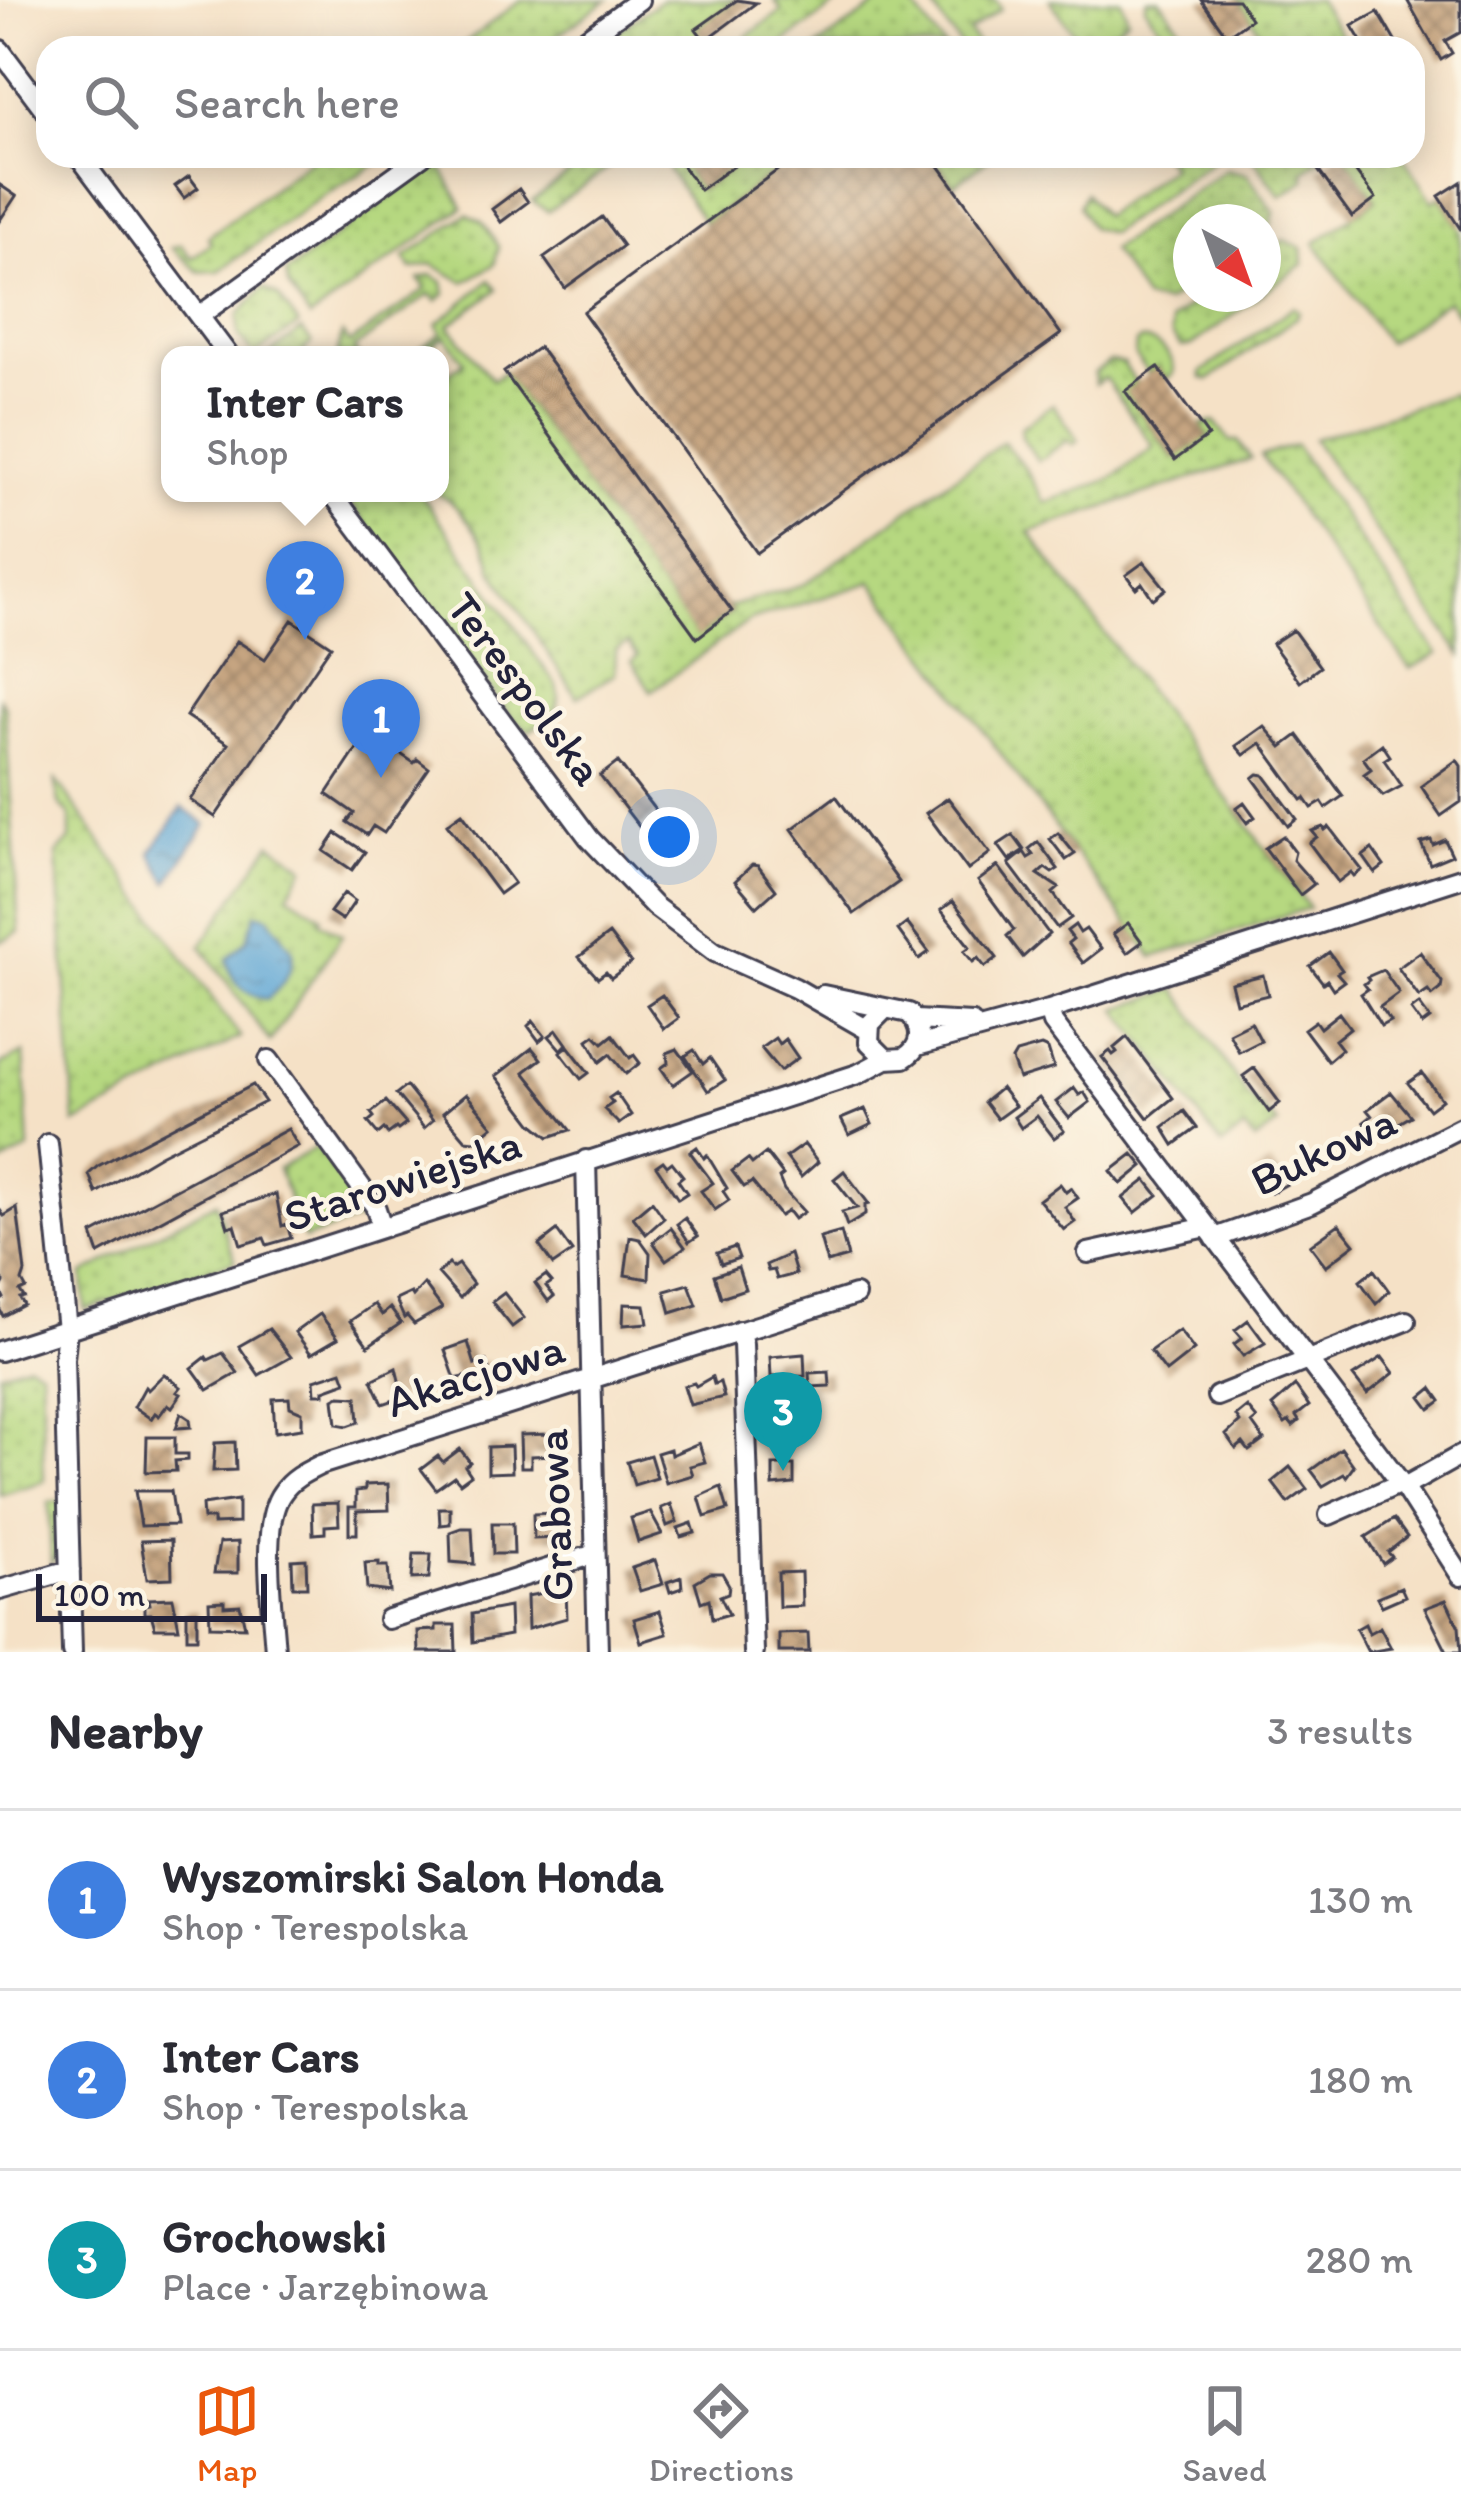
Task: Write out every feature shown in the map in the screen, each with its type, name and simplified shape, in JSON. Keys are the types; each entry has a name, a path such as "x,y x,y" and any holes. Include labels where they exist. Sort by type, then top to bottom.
{"street":[{"path":"590,36 639,0"},
{"path":"0,50 36,98"},
{"path":"88,168 221,346"},
{"path":"199,316 405,168"},
{"name":"Terespolska","path":"339,502 589,838 631,884 716,952 795,988 868,1036"},
{"path":"1001,1023 916,1020 903,1010 885,1010 872,1019 868,1036 886,1060 904,1058 917,1046 1049,1010 1461,878"},
{"name":"Terespolska","path":"795,988 885,1010"},
{"path":"1049,1010 1052,1022 1402,1485 1458,1570"},
{"path":"916,1020 917,1046"},
{"name":"Starowiejska","path":"829,1082 856,1061 868,1036"},
{"path":"269,1060 375,1207 382,1227"},
{"name":"Starowiejska","path":"0,1352 858,1074 886,1060"},
{"name":"Bukowa","path":"1088,1252 1211,1232 1312,1203 1461,1127"},
{"path":"48,1144 67,1330 72,1652"},
{"name":"Grabowa","path":"586,1160 598,1652"},
{"name":"Akacjowa","path":"274,1652 270,1519 280,1494 297,1477 320,1465 855,1295"},
{"path":"1217,1396 1406,1321"},
{"path":"739,1331 754,1652"},
{"path":"1329,1515 1461,1455"},
{"path":"388,1619 595,1554"},
{"path":"0,1590 70,1570"}],"green space":[{"path":"521,0 607,0 557,36 474,36"},
{"path":"661,0 737,0 697,29 702,36 611,36"},
{"path":"774,0 842,0 793,36 747,36 782,11"},
{"path":"884,0 909,0 936,36 833,36"},
{"path":"928,0 995,0 1001,9 969,32 972,36 954,36"},
{"path":"1050,0 1121,0 1128,18 1107,36 1076,36"},
{"path":"1147,0 1160,0 1187,36 1166,36 1145,7"},
{"path":"1238,0 1318,0 1341,36 1263,36"},
{"path":"299,168 370,168 219,271 199,272 172,248 181,245 192,258 211,243 208,237"},
{"path":"429,168 443,170 463,207 310,318 288,286 286,273"},
{"path":"577,168 608,168 548,211 532,201"},
{"path":"684,168 700,190 730,168 781,168 705,223 669,171"},
{"path":"941,168 977,168 954,185"},
{"path":"1170,168 1202,168 1110,233 1091,228 1079,206 1085,193 1103,216"},
{"path":"1261,168 1308,168 1305,180 1281,196"},
{"path":"1353,168 1411,168 1433,202 1439,196 1461,230 1461,318 1448,300 1387,343 1315,243 1376,200"},
{"path":"1226,169 1247,174 1268,204 1176,204"},
{"path":"1173,206 1173,298 1166,303 1145,300 1111,250"},
{"path":"467,214 482,222 499,247 494,265 464,282 432,264 412,269 404,258"},
{"path":"1281,242 1302,248 1303,264 1281,280"},
{"path":"432,275 443,282 445,294 437,301 430,294 357,346 339,346 342,334 350,343 426,289 419,279"},
{"path":"490,280 497,290 449,325 492,380 504,372 697,637 732,612 729,607 805,584 1003,442 1026,469 1045,503 1111,479 1154,447 1105,378 1095,384 1094,373 1110,361 1123,363 1136,383 1126,392 1174,459 1208,436 1200,425 1215,422 1251,459 1029,532 1309,908 1153,957 872,582 750,620 651,691 632,661 638,656 628,643 616,650 615,674 577,697 492,569 472,526 449,502 449,373 464,362 445,336 424,346 442,333 437,324"},
{"path":"264,288 278,296 299,325 268,346 247,346 238,335 238,315"},
{"path":"1293,307 1299,311 1297,317 1209,380 1202,378 1202,372"},
{"path":"1182,312 1237,312 1191,346 1181,347 1172,335 1171,321"},
{"path":"302,330 312,343 308,346 280,346"},
{"path":"1141,340 1168,355 1174,373 1167,379 1158,367 1149,374 1135,355"},
{"path":"1452,394 1461,407 1461,655 1313,439"},
{"path":"1053,404 1078,440 1073,445 1068,440 1038,461 1020,428"},
{"path":"1295,445 1438,654 1410,669 1261,456"},
{"path":"350,502 426,502 557,686 556,707 530,731 511,717"},
{"path":"0,699 5,707 19,932 0,942"},
{"path":"55,778 240,1037 75,1124 57,854 70,840 70,816 59,804"},
{"path":"271,843 305,867 288,894 342,935 270,1042 201,946"},
{"path":"1176,989 1247,1095 1278,1124 1255,1141 1245,1128 1222,1146 1117,1009"},
{"path":"24,1053 29,1149 0,1165 0,1065"},
{"path":"317,1147 369,1216 304,1239 278,1169"},
{"path":"216,1202 235,1261 85,1310 83,1274"},
{"path":"28,1363 41,1370 44,1481 0,1495 0,1372"},
{"path":"58,1501 62,1549 51,1564 49,1502"}],"water":[{"path":"182,807 206,824 168,882 151,853"},
{"path":"256,913 268,916 293,951 286,978 267,999 240,986 227,959 247,940"}],"building":[{"path":"737,0 756,3 712,36 701,36 696,29"},
{"path":"1201,0 1238,0 1251,19 1227,36"},
{"path":"1407,0 1461,0 1461,32 1445,41 1452,53 1441,60"},
{"path":"1378,12 1392,36 1358,36 1352,26"},
{"path":"684,168 730,168 700,190"},
{"path":"781,168 941,168 1061,334 757,553 583,312"},
{"path":"1353,168 1376,199 1352,217 1318,170"},
{"path":"189,176 198,188 184,198 175,186"},
{"path":"1461,182 1461,230 1439,196"},
{"path":"0,185 16,196 0,220"},
{"path":"519,189 528,202 501,222 492,209"},
{"path":"602,217 623,246 565,288 544,258"},
{"path":"539,347 732,611 697,638 504,372"},
{"path":"1158,367 1208,436 1175,460 1125,391"},
{"path":"1144,562 1166,589 1153,599 1142,583 1136,588 1126,575"},
{"path":"292,620 331,646 215,817 190,800 228,744 186,716 237,641 265,659"},
{"path":"1293,630 1320,667 1300,682 1272,644"},
{"path":"1264,726 1282,747 1298,735 1343,796 1326,808 1322,802 1312,808 1261,743 1244,755 1236,746"},
{"path":"368,732 429,768 384,833 373,826 367,835 347,822 354,813 327,794"},
{"path":"1382,744 1390,756 1384,760 1402,786 1383,796 1364,774 1371,769 1363,758"},
{"path":"1457,760 1461,802 1441,816 1421,786"},
{"path":"618,762 658,814 640,828 600,776"},
{"path":"1264,775 1297,819 1288,826 1253,778"},
{"path":"836,796 899,882 854,914 792,829"},
{"path":"948,798 990,853 968,870 926,813"},
{"path":"1244,802 1255,817 1247,823 1236,808"},
{"path":"462,813 514,883 499,894 447,824"},
{"path":"1329,827 1362,870 1338,882 1309,843 1317,837 1312,831"},
{"path":"336,833 365,852 352,870 324,851"},
{"path":"1058,833 1075,854 1066,860 1050,839"},
{"path":"1013,835 1024,850 1009,860 998,845"},
{"path":"1283,836 1295,852 1293,860 1314,884 1300,895 1265,848"},
{"path":"1431,840 1433,845 1445,840 1452,855 1430,864 1421,843"},
{"path":"1038,842 1058,869 1052,873 1045,868 1038,874 1059,888 1053,893 1071,918 1057,928 1009,864 1024,852 1028,858 1033,855 1029,849"},
{"path":"1372,849 1384,866 1375,873 1363,856"},
{"path":"752,865 758,866 776,890 757,907 735,881"},
{"path":"998,866 1049,934 1023,957 1007,936 1014,930 978,881"},
{"path":"344,893 355,901 342,920 330,912"},
{"path":"953,901 997,958 985,967 964,951 970,947 941,910"},
{"path":"907,923 929,952 919,959 898,930"},
{"path":"1128,923 1142,942 1127,953 1113,934"},
{"path":"1075,925 1080,933 1086,929 1101,949 1083,963 1068,943 1073,939 1067,931"},
{"path":"609,934 631,963 611,978 606,972 598,978 579,957"},
{"path":"1329,952 1344,981 1333,989 1310,966"},
{"path":"1420,952 1442,982 1432,996 1428,991 1419,997 1398,968"},
{"path":"1383,970 1399,993 1380,1007 1390,1021 1381,1026 1361,994 1368,989 1367,977"},
{"path":"1263,975 1268,995 1236,1003 1231,983"},
{"path":"662,995 679,1018 664,1029 647,1005"},
{"path":"1419,1004 1430,1019 1422,1025 1411,1010"},
{"path":"1339,1013 1350,1028 1335,1040 1342,1049 1328,1061 1304,1029 1315,1021 1320,1028"},
{"path":"533,1021 545,1036 539,1041 528,1026"},
{"path":"1251,1022 1261,1041 1239,1052 1229,1033"},
{"path":"557,1030 567,1044 561,1050 549,1036"},
{"path":"595,1035 603,1043 613,1035 630,1058 634,1055 640,1063 626,1074 610,1054 600,1062 588,1040"},
{"path":"1127,1037 1173,1098 1148,1118 1102,1057 1117,1052 1114,1048"},
{"path":"775,1038 779,1044 785,1039 798,1058 780,1071 761,1048"},
{"path":"568,1046 589,1073 581,1079 560,1052"},
{"path":"1041,1046 1048,1049 1054,1068 1019,1079 1012,1060 1016,1053"},
{"path":"532,1048 541,1059 524,1072 570,1130 549,1137 532,1123 496,1076"},
{"path":"677,1049 693,1071 673,1085 661,1068 668,1063 667,1053"},
{"path":"694,1050 703,1064 710,1058 725,1080 708,1091 685,1056"},
{"path":"1254,1068 1280,1103 1269,1112 1243,1076"},
{"path":"1422,1073 1442,1100 1429,1110 1408,1083"},
{"path":"253,1085 265,1102 96,1193 89,1174 98,1166"},
{"path":"406,1086 433,1120 424,1128 396,1094"},
{"path":"1001,1088 1015,1106 997,1119 984,1102"},
{"path":"1074,1088 1090,1102 1069,1118 1056,1102"},
{"path":"1391,1092 1411,1116 1374,1138 1364,1122 1372,1116 1367,1110"},
{"path":"616,1093 631,1115 619,1124 604,1109"},
{"path":"466,1094 493,1126 475,1141 466,1140 443,1113"},
{"path":"1039,1098 1064,1131 1054,1138 1037,1116 1021,1128 1014,1117"},
{"path":"386,1101 406,1124 378,1134 368,1122"},
{"path":"865,1109 872,1124 849,1135 841,1119"},
{"path":"1184,1111 1197,1128 1174,1145 1163,1127"},
{"path":"288,1129 298,1146 99,1254 92,1234"},
{"path":"804,1144 818,1162 801,1177 786,1157"},
{"path":"697,1147 727,1188 723,1191 729,1200 715,1210 701,1191 713,1183 690,1152"},
{"path":"766,1153 783,1175 779,1178 784,1190 804,1212 794,1219 788,1211 780,1216 752,1182 744,1187 732,1171"},
{"path":"1133,1154 1143,1166 1121,1184 1111,1171"},
{"path":"663,1161 667,1166 672,1162 683,1176 678,1180 687,1193 678,1199 656,1166"},
{"path":"1270,1162 1287,1184 1271,1193 1255,1173"},
{"path":"844,1171 869,1204 865,1215 847,1226 842,1212 857,1208 834,1179"},
{"path":"1146,1180 1158,1195 1135,1213 1123,1198"},
{"path":"1060,1184 1078,1198 1065,1207 1075,1222 1064,1230 1039,1200"},
{"path":"276,1194 282,1226 287,1224 291,1238 267,1245 264,1238 241,1245 235,1225 228,1227 223,1211"},
{"path":"652,1201 664,1218 646,1234 633,1217"},
{"path":"17,1208 24,1305 3,1316 0,1210 4,1216"},
{"path":"685,1218 698,1236 689,1242 677,1224"},
{"path":"1339,1224 1355,1244 1326,1266 1310,1245"},
{"path":"671,1228 685,1247 666,1260 653,1242"},
{"path":"557,1231 572,1252 553,1265 539,1245"},
{"path":"841,1232 848,1257 827,1263 820,1238"},
{"path":"630,1237 640,1239 650,1253 649,1279 625,1275"},
{"path":"735,1247 739,1258 721,1264 717,1253"},
{"path":"790,1254 796,1274 777,1279 766,1265"},
{"path":"449,1264 452,1268 458,1264 473,1284 460,1298 438,1273"},
{"path":"738,1267 745,1289 721,1297 714,1275"},
{"path":"1374,1270 1389,1291 1376,1304 1360,1281"},
{"path":"546,1275 552,1282 546,1286 554,1296 548,1301 535,1283"},
{"path":"424,1284 442,1308 414,1324 404,1318 396,1300 413,1296"},
{"path":"689,1284 697,1305 671,1313 665,1291"},
{"path":"504,1293 524,1318 512,1327 492,1302"},
{"path":"374,1304 382,1315 390,1308 401,1323 368,1346 350,1321"},
{"path":"624,1304 645,1305 648,1323 623,1325"},
{"path":"320,1314 338,1338 311,1354 295,1332"},
{"path":"1248,1320 1265,1343 1243,1356 1234,1344 1242,1338 1235,1330"},
{"path":"269,1329 291,1357 259,1375 239,1346"},
{"path":"1179,1330 1194,1350 1166,1372 1150,1351"},
{"path":"468,1342 475,1365 486,1361 494,1386 483,1389 478,1374 455,1379 445,1350"},
{"path":"223,1353 238,1373 208,1390 192,1368 206,1357"},
{"path":"804,1354 805,1376 771,1377 770,1357"},
{"path":"1382,1357 1394,1373 1367,1394 1353,1376"},
{"path":"396,1368 403,1397 383,1404 372,1380"},
{"path":"342,1371 346,1382 315,1394 314,1380"},
{"path":"829,1372 830,1386 810,1387 809,1373"},
{"path":"164,1374 181,1387 177,1392 181,1394 172,1407 168,1404 151,1419 134,1407 145,1387 148,1390"},
{"path":"712,1377 714,1384 720,1382 724,1397 690,1405 684,1386 696,1386"},
{"path":"1295,1386 1309,1406 1296,1416 1299,1421 1293,1426 1289,1421 1285,1424 1272,1406"},
{"path":"1432,1388 1441,1401 1430,1409 1421,1397"},
{"path":"791,1395 797,1424 770,1425 770,1404 777,1404 777,1396"},
{"path":"357,1397 359,1422 337,1424 334,1399"},
{"path":"289,1398 290,1407 302,1412 302,1428 275,1432 273,1399"},
{"path":"1247,1407 1264,1440 1249,1451 1243,1443 1236,1449 1226,1435"},
{"path":"181,1413 190,1419 191,1427 176,1428"},
{"path":"550,1434 554,1455 531,1456 531,1467 521,1467 520,1435"},
{"path":"147,1437 175,1437 175,1454 188,1454 188,1460 175,1461 176,1471 146,1472"},
{"path":"235,1442 236,1470 213,1471 215,1443"},
{"path":"699,1443 705,1462 690,1466 693,1475 666,1483 657,1453 670,1449 671,1455"},
{"path":"511,1446 512,1472 488,1473 488,1447"},
{"path":"1341,1448 1354,1466 1346,1477 1323,1486 1311,1470"},
{"path":"460,1449 470,1462 465,1466 471,1475 460,1483 454,1476 436,1489 421,1469 438,1456 443,1462"},
{"path":"650,1455 657,1478 634,1485 627,1462"},
{"path":"773,1465 794,1465 794,1484 773,1486"},
{"path":"1290,1467 1307,1489 1288,1503 1272,1482"},
{"path":"388,1484 389,1510 357,1511 357,1534 349,1534 349,1507 356,1507 356,1491 365,1490 365,1485"},
{"path":"721,1487 728,1510 705,1517 699,1497"},
{"path":"135,1491 171,1491 176,1525 141,1526"},
{"path":"238,1500 238,1523 213,1524 213,1519 203,1519 202,1505"},
{"path":"338,1503 339,1525 325,1526 325,1533 313,1534 312,1504"},
{"path":"671,1504 677,1522 667,1526 661,1508"},
{"path":"439,1508 450,1508 450,1524 440,1525"},
{"path":"650,1512 662,1534 638,1542 631,1518"},
{"path":"556,1513 557,1538 534,1539 533,1514"},
{"path":"1394,1519 1407,1537 1388,1552 1392,1557 1383,1564 1366,1537"},
{"path":"492,1523 513,1523 514,1554 493,1554"},
{"path":"692,1523 695,1533 681,1537 678,1528"},
{"path":"472,1528 474,1564 451,1562 450,1532"},
{"path":"171,1540 172,1578 147,1579 141,1541"},
{"path":"238,1542 238,1573 214,1573 219,1543"},
{"path":"414,1554 431,1554 429,1578 412,1579"},
{"path":"306,1559 307,1587 293,1587 292,1560"},
{"path":"655,1560 663,1584 640,1591 632,1568"},
{"path":"379,1562 379,1566 388,1566 390,1592 367,1589 365,1563"},
{"path":"801,1572 802,1606 779,1607 778,1573"},
{"path":"710,1573 722,1573 729,1585 728,1593 720,1596 729,1614 712,1619 709,1599 701,1602 695,1582"},
{"path":"681,1577 682,1588 670,1592 667,1582"},
{"path":"1401,1587 1405,1596 1382,1606 1377,1597"},
{"path":"566,1589 567,1618 528,1629 527,1596"},
{"path":"173,1598 179,1628 155,1628 145,1605 150,1604 149,1599"},
{"path":"1446,1600 1459,1627 1461,1652 1447,1652 1425,1608"},
{"path":"224,1601 224,1606 240,1605 245,1627 210,1626 209,1602"},
{"path":"509,1607 510,1635 473,1642 472,1614"},
{"path":"187,1611 197,1611 197,1638 187,1638"},
{"path":"660,1611 667,1634 641,1642 634,1619"},
{"path":"1365,1624 1369,1633 1380,1627 1391,1648 1368,1652 1356,1629"},
{"path":"436,1625 455,1625 456,1652 419,1652 418,1631 436,1630"},
{"path":"808,1633 809,1652 779,1652 779,1634"}],"place":[{"name":"Inter Cars","path":"305,640"},
{"name":"Wyszomirski Salon Honda","path":"381,778"},
{"name":"Grochowski","path":"783,1471"}]}
